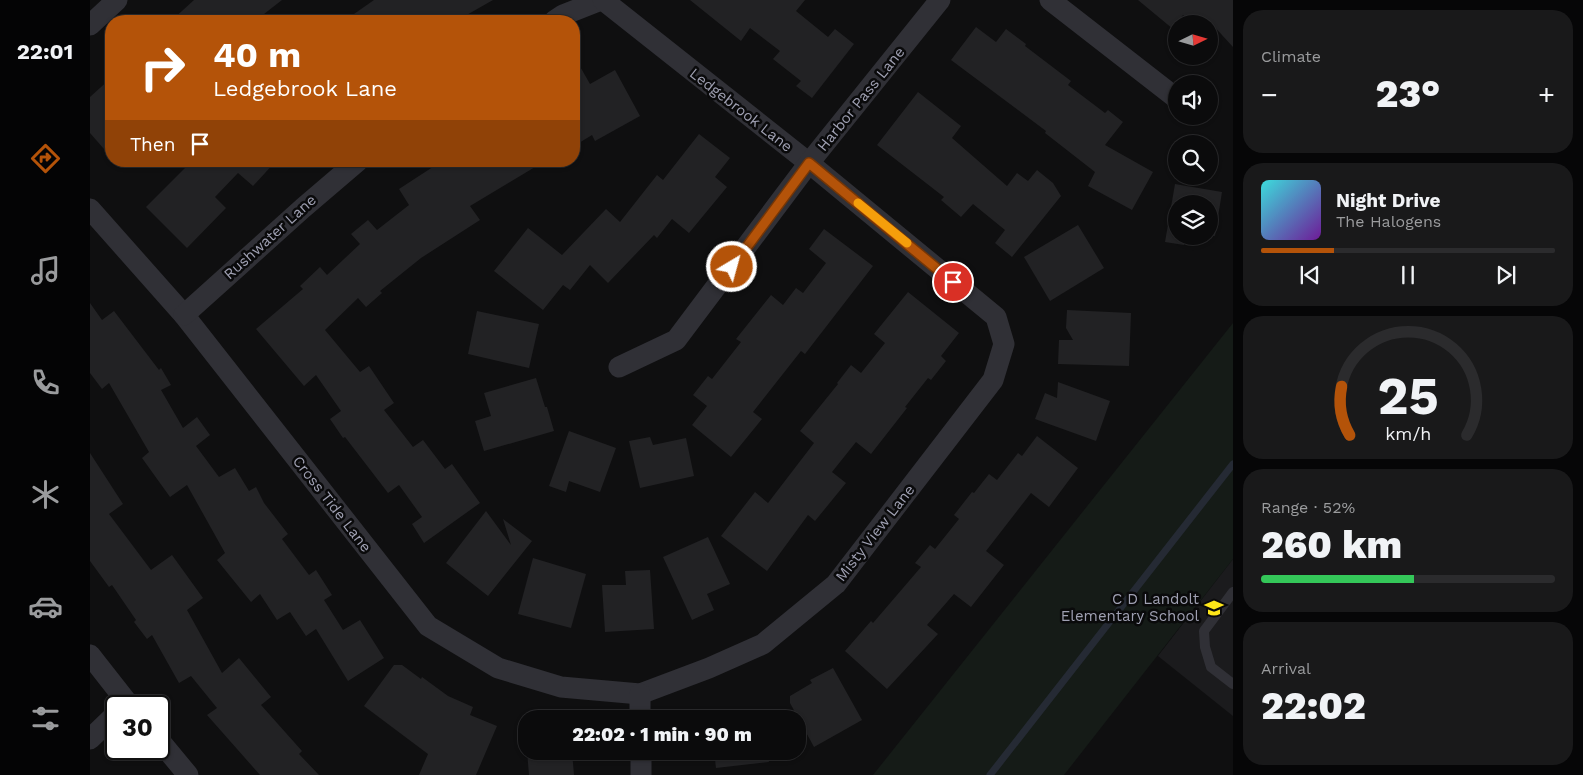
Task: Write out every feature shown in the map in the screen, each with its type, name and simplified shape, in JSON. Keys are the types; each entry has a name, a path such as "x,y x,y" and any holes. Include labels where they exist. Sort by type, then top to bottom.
{"street":[{"path":"90,25 117,0"},
{"path":"563,15 602,0"},
{"name":"Ledgebrook Lane","path":"602,0 809,163 996,317 1004,344"},
{"name":"Harbor Pass Lane","path":"619,367 676,340 809,163 940,0"},
{"path":"1050,0 1168,92"},
{"name":"Rushwater Lane","path":"184,315 302,208 351,167"},
{"name":"Cross Tide Lane","path":"90,209 184,315 428,626 498,668 561,687 640,694"},
{"name":"Misty View Lane","path":"640,694 709,668 763,644 836,584 993,380 1004,344"},
{"path":"90,655 116,695"},
{"path":"640,694 640,710"},
{"path":"90,739 105,725"},
{"path":"170,753 188,775"},
{"path":"640,760 641,775"}],"lane":[{"path":"1233,592 1204,631 1205,647 1211,666 1233,684"}],"shaded area":[{"path":"1233,323 1233,559 1064,775 873,775"},
{"name":"C D Landolt Elementary School","path":"1233,559 1233,716 1158,656"}],"building":[{"path":"194,0 282,0 263,15 178,15"},
{"path":"374,0 493,0 467,15 353,15"},
{"path":"690,0 805,0 796,11 828,37 835,29 854,44 812,98 796,86 801,81 773,59 780,51 750,28 741,41"},
{"path":"1138,0 1233,0 1233,47 1218,31 1218,15 1168,15 1168,25"},
{"path":"976,27 996,42 1006,29 1071,81 1068,85 1105,113 1108,110 1123,122 1105,145 1153,172 1132,210 1088,186 1095,172 1045,133 1046,131 951,60"},
{"path":"580,66 590,84 615,70 640,116 595,141 592,135 580,142"},
{"path":"105,83 105,150 90,133 90,97"},
{"path":"918,92 961,126 952,138 1007,186 1017,173 1028,181 1037,170 1053,183 1061,196 1012,257 995,243 1005,230 973,204 961,217 941,200 944,197 877,145"},
{"path":"699,134 730,158 715,177 727,187 689,233 672,219 657,238 654,235 608,283 590,265 570,290 563,285 543,310 494,271 528,228 562,255 606,209 620,222 657,175 663,180"},
{"path":"186,167 270,167 253,186 238,173 215,197 226,208 187,248 146,207"},
{"path":"433,167 535,167 470,206 480,220 421,258 380,291 382,293 366,307 358,298 325,330 360,372 369,366 394,403 384,410 413,447 423,440 445,469 452,464 480,503 424,543 412,524 422,517 399,485 388,493 345,437 343,438 330,419 341,411 316,375 304,386 256,329 303,289 300,286 320,267 327,275 360,244 351,234 368,220 377,230 409,205 399,189"},
{"path":"1175,185 1222,192 1218,217 1218,195 1173,195"},
{"path":"1078,225 1104,268 1050,301 1024,257"},
{"path":"1168,225 1168,242 1165,242"},
{"path":"824,229 873,266 805,354 801,351 753,412 762,419 731,457 692,425 707,406 693,395 708,376 712,379 741,342 736,339 771,295 783,305 796,288 803,293 826,263 809,249"},
{"path":"908,292 959,333 941,356 946,361 931,380 928,378 871,454 856,442 832,472 846,483 815,521 808,515 767,571 721,536 755,492 768,503 814,443 800,431 851,365 861,373 885,343 874,334"},
{"path":"90,303 102,320 114,311 159,370 161,368 171,385 161,390 183,428 197,417 210,435 196,446 219,477 235,468 249,491 256,487 264,503 288,534 282,539 309,575 316,570 332,595 324,600 343,630 360,620 384,658 348,681 316,629 306,636 290,612 277,620 260,594 251,602 217,560 225,553 187,485 170,497 142,458 149,452 109,383 102,389 90,373"},
{"path":"1067,310 1131,313 1129,366 1058,364 1059,340 1073,340 1066,328"},
{"path":"477,311 539,324 529,368 468,354"},
{"path":"536,378 554,431 484,451 475,421 491,416 484,393"},
{"path":"1058,382 1110,401 1096,441 1035,419 1045,393 1057,398"},
{"path":"569,431 616,448 600,492 569,481 566,492 549,486"},
{"path":"1037,436 1078,468 1049,507 1031,493 986,551 1004,565 971,607 954,594 927,625 938,634 887,689 845,651 871,621 873,623 921,567 915,563 930,545 935,549 959,519 954,515 972,492 974,493 989,474 997,480 1018,453 1022,456"},
{"path":"650,437 653,445 686,438 694,476 640,488 629,441"},
{"path":"90,453 123,504 109,514 151,570 172,555 203,598 187,610 222,673 239,658 271,697 261,705 302,751 299,754 319,775 260,775 207,715 217,708 191,676 179,683 152,635 147,639 134,622 136,620 112,585 109,587 90,561"},
{"path":"486,511 511,545 503,519 532,541 488,596 446,563"},
{"path":"708,537 730,584 707,594 714,610 692,620 663,557"},
{"path":"533,558 586,574 571,628 518,614"},
{"path":"650,570 654,629 605,632 602,585 626,585 625,571"},
{"path":"394,665 402,665 448,696 473,707 470,715 497,726 476,775 419,775 428,754 364,706"},
{"path":"833,668 862,720 814,747 806,732 806,710 794,710 790,703 790,696 812,683 810,680"},
{"path":"528,760 573,760 574,775 529,775"},
{"path":"715,760 769,760 769,762 716,768"}],"waterway":[{"path":"990,775 1233,464"}],"slow traffic":[{"path":"858,203 907,243"}],"place":[{"name":"C D Landolt Elementary School","path":"1214,608"}],"route":[{"path":"732,267 809,163 953,282"}]}
